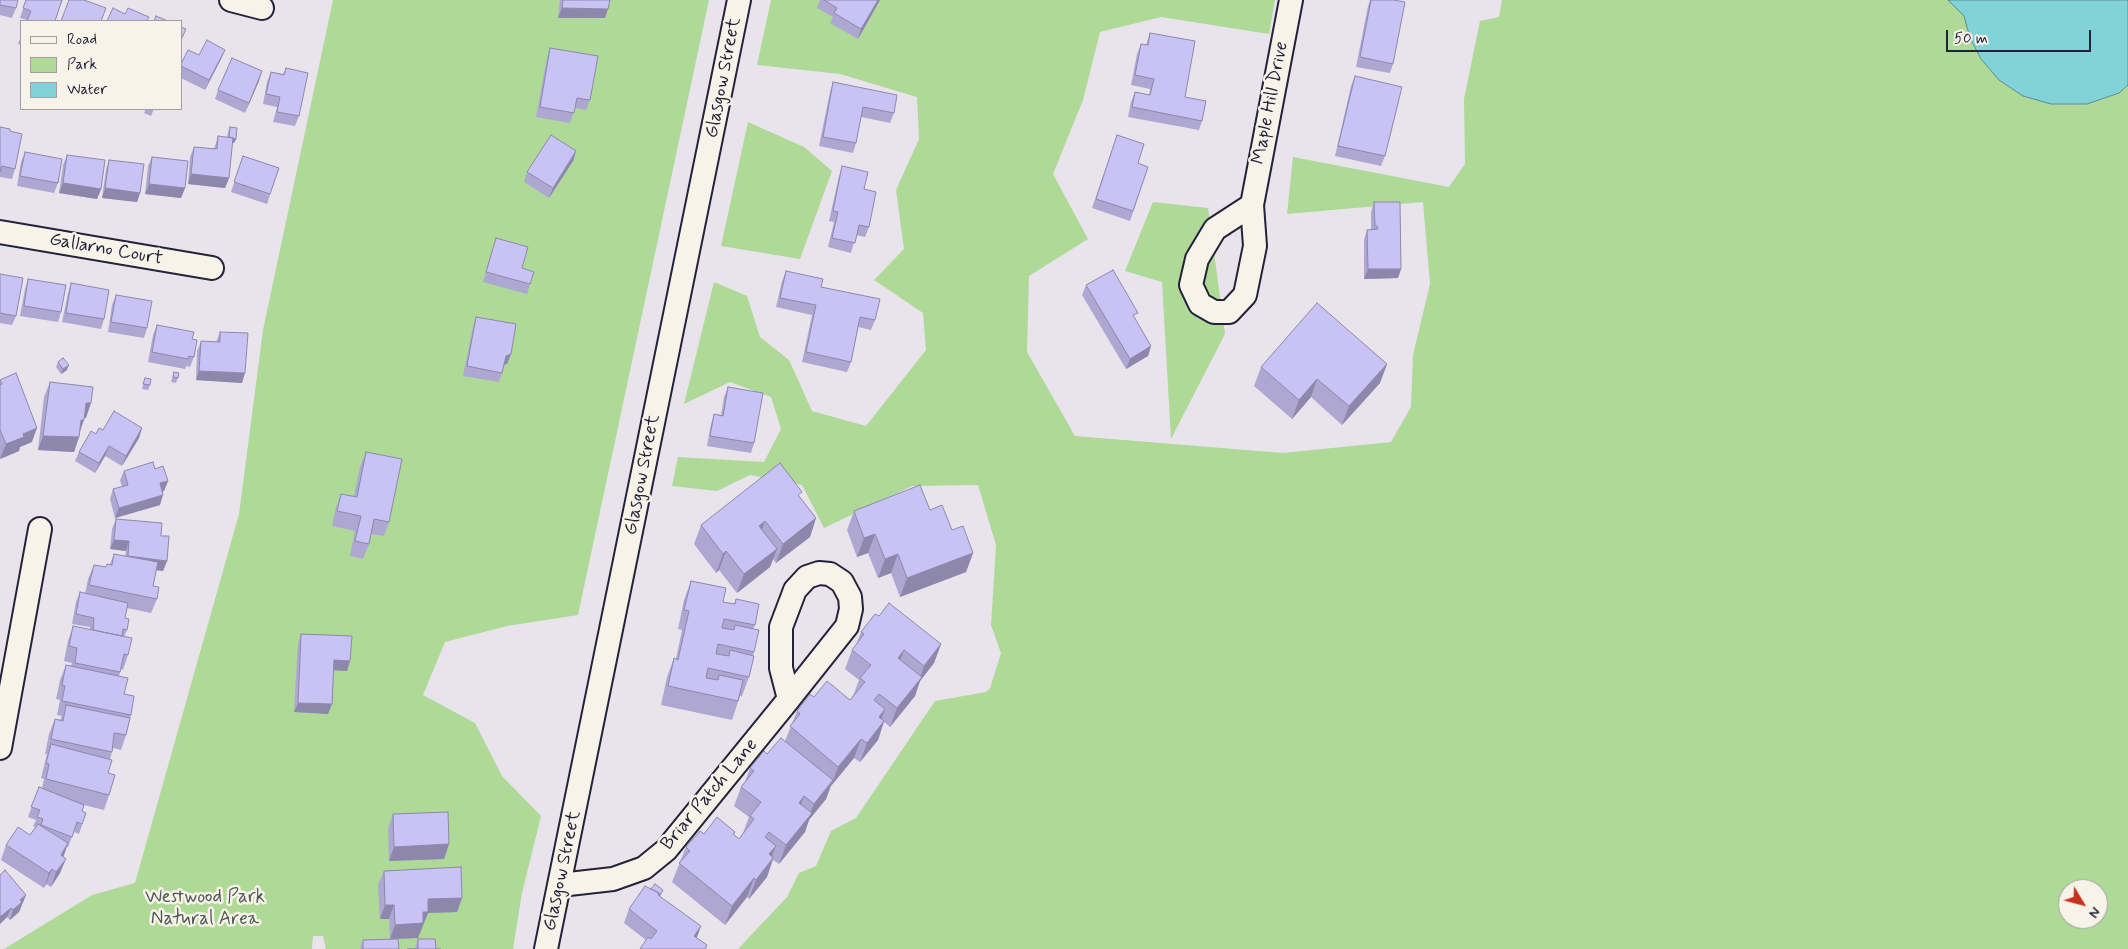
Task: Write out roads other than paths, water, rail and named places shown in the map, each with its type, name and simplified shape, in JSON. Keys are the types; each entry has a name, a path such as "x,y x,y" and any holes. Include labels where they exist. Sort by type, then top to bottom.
{"street":[{"path":"231,0 262,8"},
{"name":"Glasgow Street","path":"546,949 739,0"},
{"name":"Maple Hill Drive","path":"1252,205 1291,0"},
{"name":"Gallarno Court","path":"0,232 212,268"},
{"path":"0,748 40,529"},
{"name":"Briar Patch Lane","path":"560,885 613,879 644,868 666,850 789,699 846,626 851,608 850,597 842,582 830,574 818,573 808,577 796,590 783,620 781,627 780,668 789,699"}],"water":[{"path":"1948,0 2128,0 2128,85 2119,93 2087,104 2051,104 2023,96 1999,80 1981,59 1970,38 1964,16"}],"park label":[{"name":"Westwood Park Natural Area","path":"205,909"}]}
